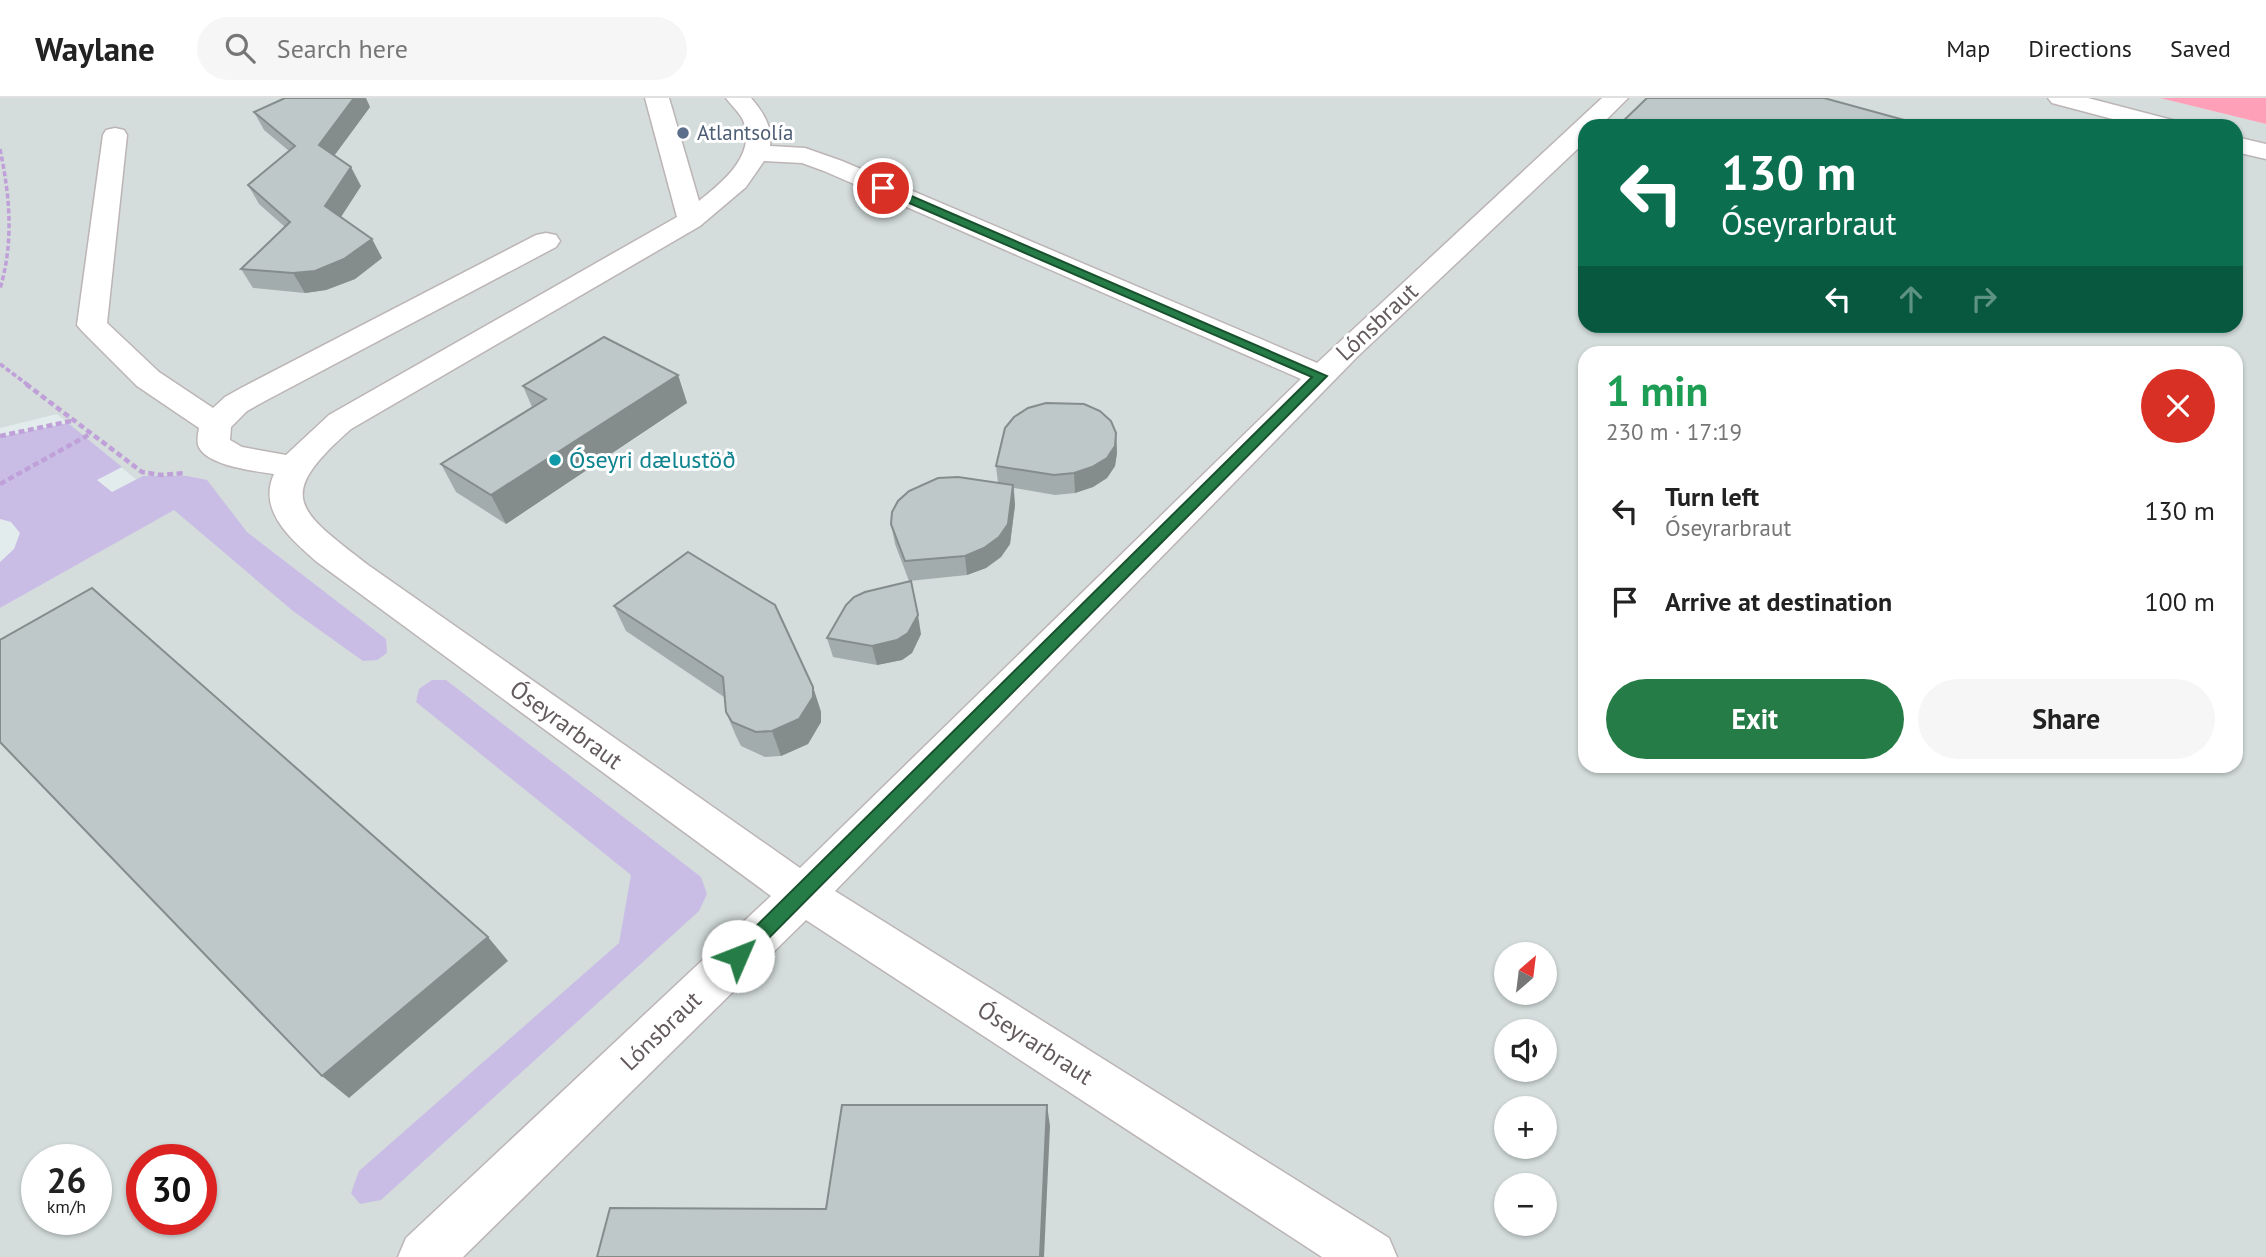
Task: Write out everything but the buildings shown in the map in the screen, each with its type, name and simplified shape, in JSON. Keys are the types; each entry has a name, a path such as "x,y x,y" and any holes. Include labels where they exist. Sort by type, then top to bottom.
{"street":[{"path":"657,98 691,220"},
{"path":"738,98 753,111 758,124 757,153 805,156 833,166 1333,363"},
{"name":"Lónsbraut","path":"1594,119 1616,98"},
{"path":"2060,98 2140,119"},
{"name":"Lónsbraut","path":"425,1257 803,894 1333,363 1578,133"},
{"path":"115,135 92,325 148,379 215,425"},
{"path":"2243,146 2266,152"},
{"name":"Óseyrarbraut","path":"757,153 733,188 691,220 357,412 319,439 293,467 285,482 284,496 294,520 314,542 355,574 803,894 1370,1257"},
{"path":"293,467 233,456 214,444 215,425 236,404 252,395 546,241"}],"path":[{"path":"0,149 11,196 12,220 0,289"},
{"path":"0,364 142,472 161,475 188,473"},
{"path":"0,436 72,421"},
{"path":"0,484 90,434"}],"shaded area":[{"path":"0,98 2160,98 2266,124 2266,1257 0,1257 0,608 173,510 57,414 0,428"},
{"path":"2160,98 2266,98 2266,124"},
{"path":"68,423 122,467 97,480 112,492 143,476 187,476 207,480 247,532 386,639 387,653 377,660 363,661 293,611 174,510 0,608 0,562 14,549 20,533 11,522 0,519 0,437"},
{"path":"432,680 446,680 701,877 707,894 699,911 381,1200 360,1204 351,1193 359,1171 619,943 631,875 416,702 419,689"}],"place":[{"name":"Atlantsolía","path":"683,133"},
{"name":"Óseyri dælustöð","path":"555,460"}],"route":[{"path":"738,956 1321,376 883,188"}]}
